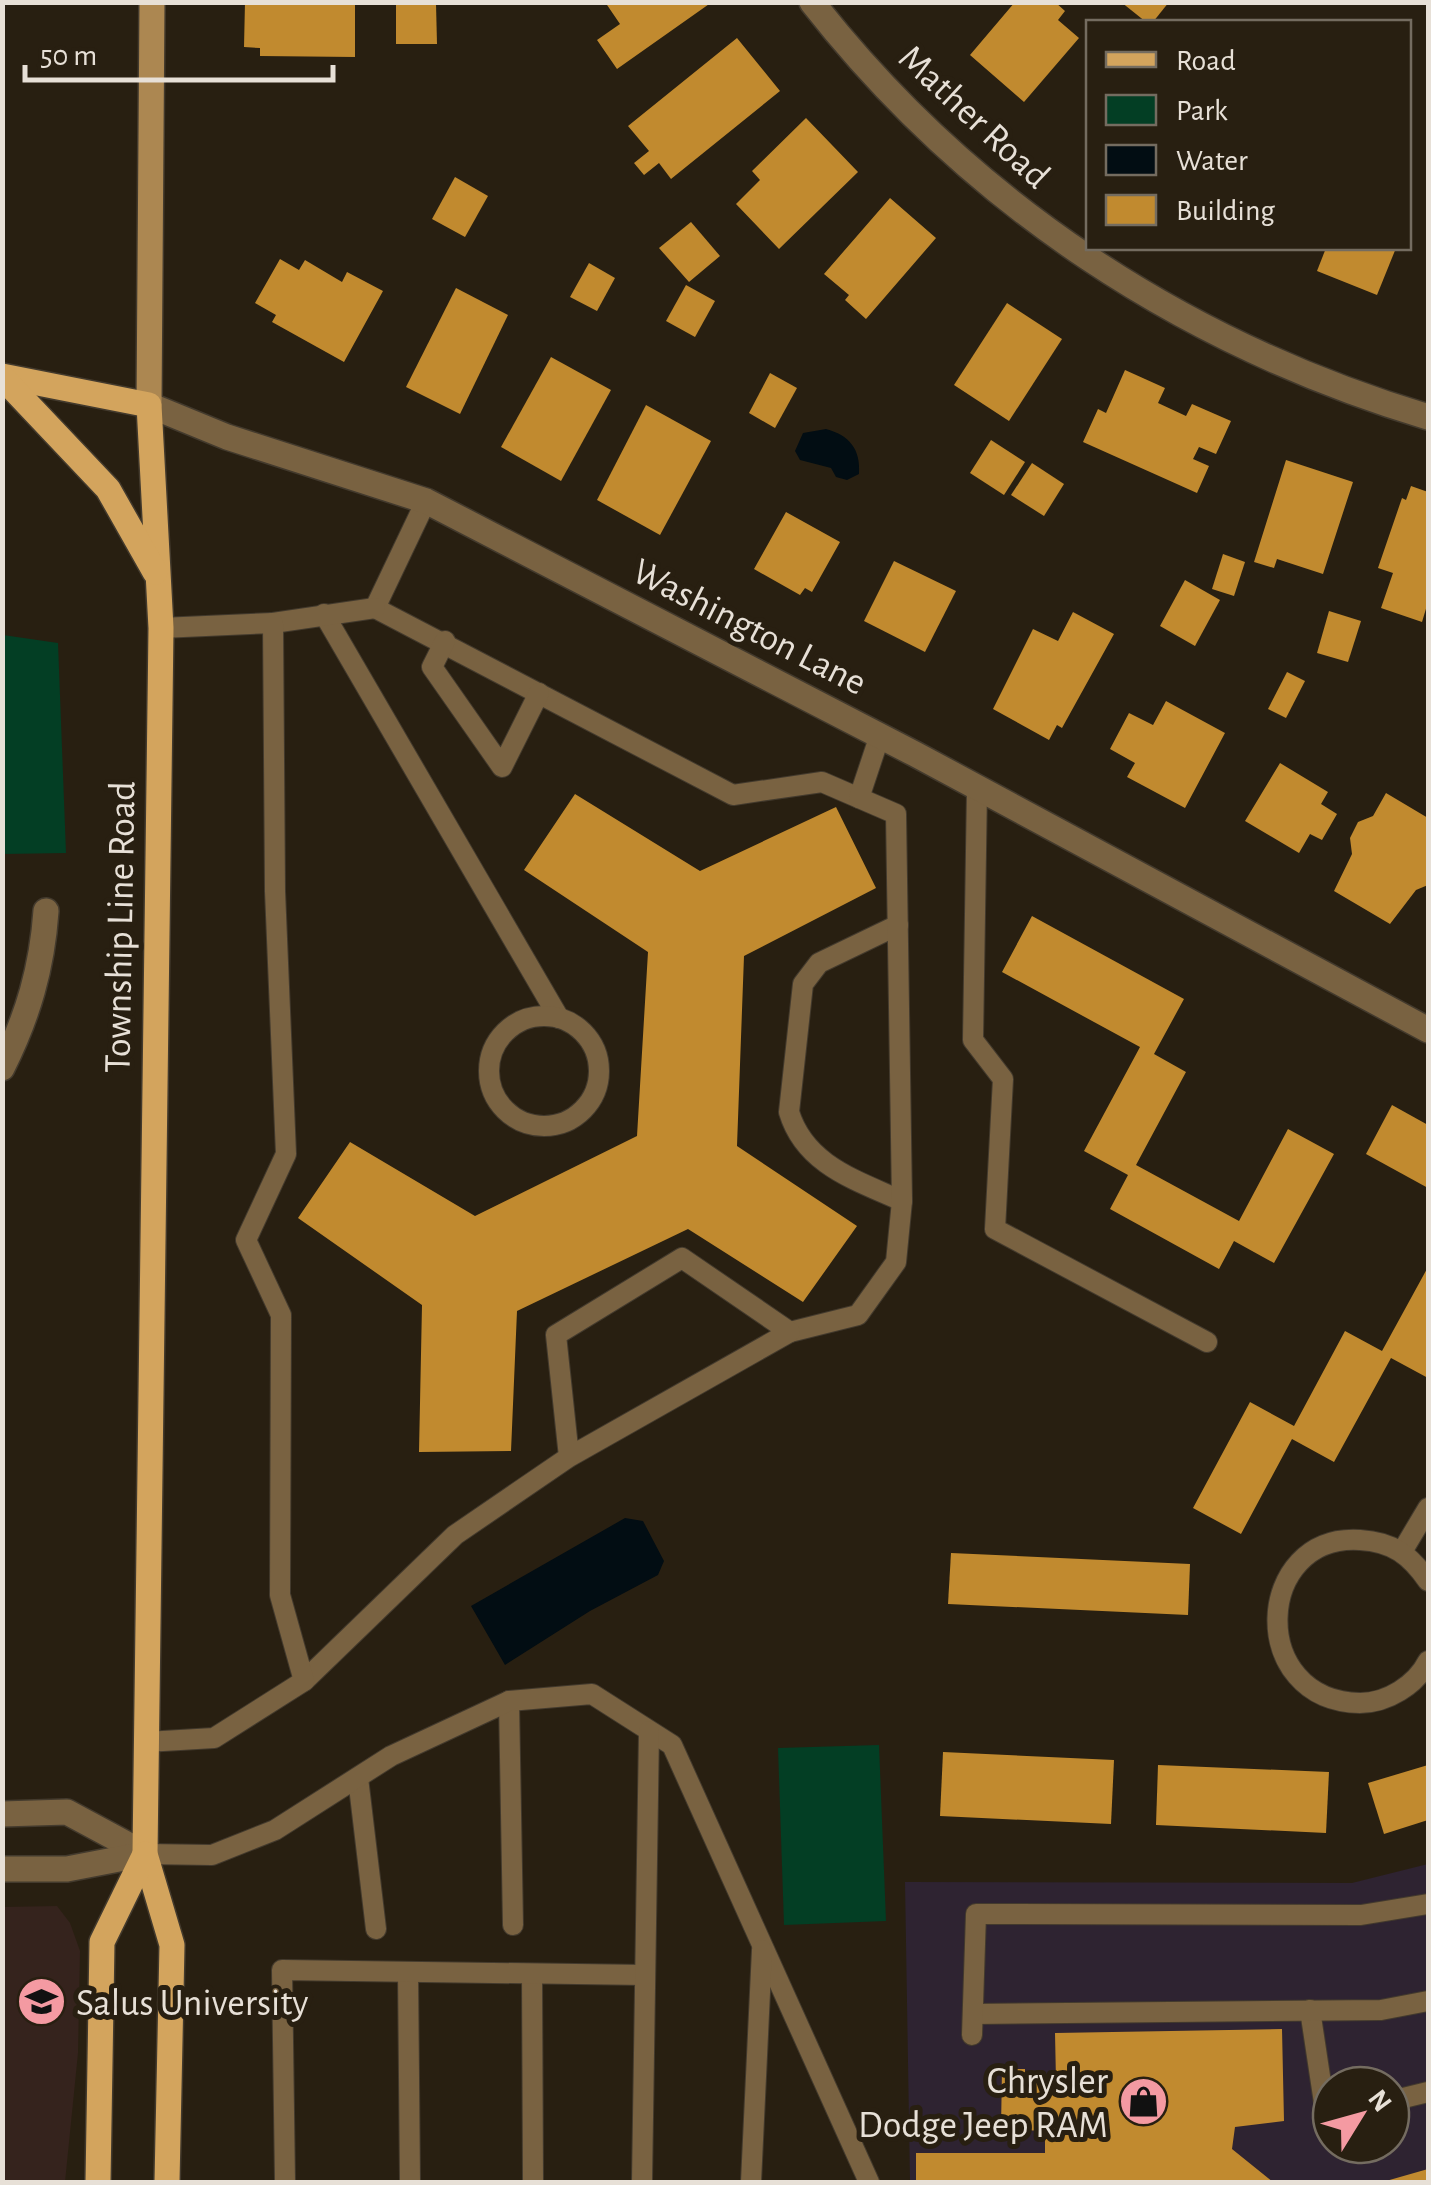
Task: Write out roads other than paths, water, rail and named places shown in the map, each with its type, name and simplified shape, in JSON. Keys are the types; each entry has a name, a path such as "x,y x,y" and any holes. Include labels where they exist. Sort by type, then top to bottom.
{"main road":[{"name":"Township Line Road","path":"152,2 149,405 161,628 144,1854 172,1946 167,2182"},
{"name":"Washington Lane","path":"2,377 149,405"},
{"path":"2,377 108,489 158,577"},
{"name":"Township Line Road","path":"98,2182 102,1942 144,1854"}],"street":[{"name":"Mather Road","path":"812,2 846,46 972,172 1070,249 1199,326 1338,390 1428,418"},
{"name":"Washington Lane","path":"149,405 227,437 426,501 880,735 1428,1030"},
{"path":"2,1068 32,998 42,961 46,910"},
{"path":"2,1814 67,1812 144,1854"},
{"path":"2,1868 67,1869 144,1854"}],"lane":[{"path":"375,608 426,501"},
{"path":"146,1742 214,1738 304,1682 455,1535 569,1457 790,1332 858,1316 896,1262 902,1202 896,814 822,782 734,795 445,641 375,608 273,623 161,628"},
{"path":"324,614 559,1018 576,1026 588,1040 599,1074 586,1107 557,1125 539,1126 506,1112 496,1097 490,1061 507,1030 523,1020 559,1018"},
{"path":"273,623 275,891 286,1154 246,1240 281,1315 280,1595 304,1682"},
{"path":"445,641 432,667 502,767 539,693"},
{"path":"859,798 880,735"},
{"path":"978,788 973,1040 1004,1078 994,1229 1207,1342"},
{"path":"898,926 819,963 803,984 789,1112 795,1132 821,1163 902,1202"},
{"path":"569,1457 556,1335 682,1258 790,1332"},
{"path":"1403,1550 1428,1508"},
{"path":"1428,1581 1403,1550 1352,1539 1312,1553 1285,1584 1276,1629 1282,1654 1296,1676 1316,1692 1340,1701 1365,1703 1390,1697 1410,1684 1428,1661"},
{"path":"144,1854 212,1855 275,1830 390,1756 508,1701 592,1694 672,1745 870,2182"},
{"path":"508,1701 512,1925"},
{"path":"642,2182 649,1731"},
{"path":"358,1778 376,1930"},
{"path":"1428,1904 1361,1915 976,1914 972,2024 1381,2010 1428,2001"},
{"path":"751,2182 762,1946"},
{"path":"284,2182 282,1970 645,1975"},
{"path":"408,1972 410,2182"},
{"path":"532,1974 533,2182"},
{"path":"1310,2010 1318,2065"}],"water":[{"path":"826,429 852,444 859,474 847,480 836,477 831,468 800,460 795,451 803,433"},
{"path":"625,1518 643,1521 664,1561 658,1575 590,1611 505,1665 471,1606"}],"place":[{"name":"Salus University","path":"41,2002"},
{"name":"Chrysler Dodge Jeep RAM","path":"1143,2102"}]}
